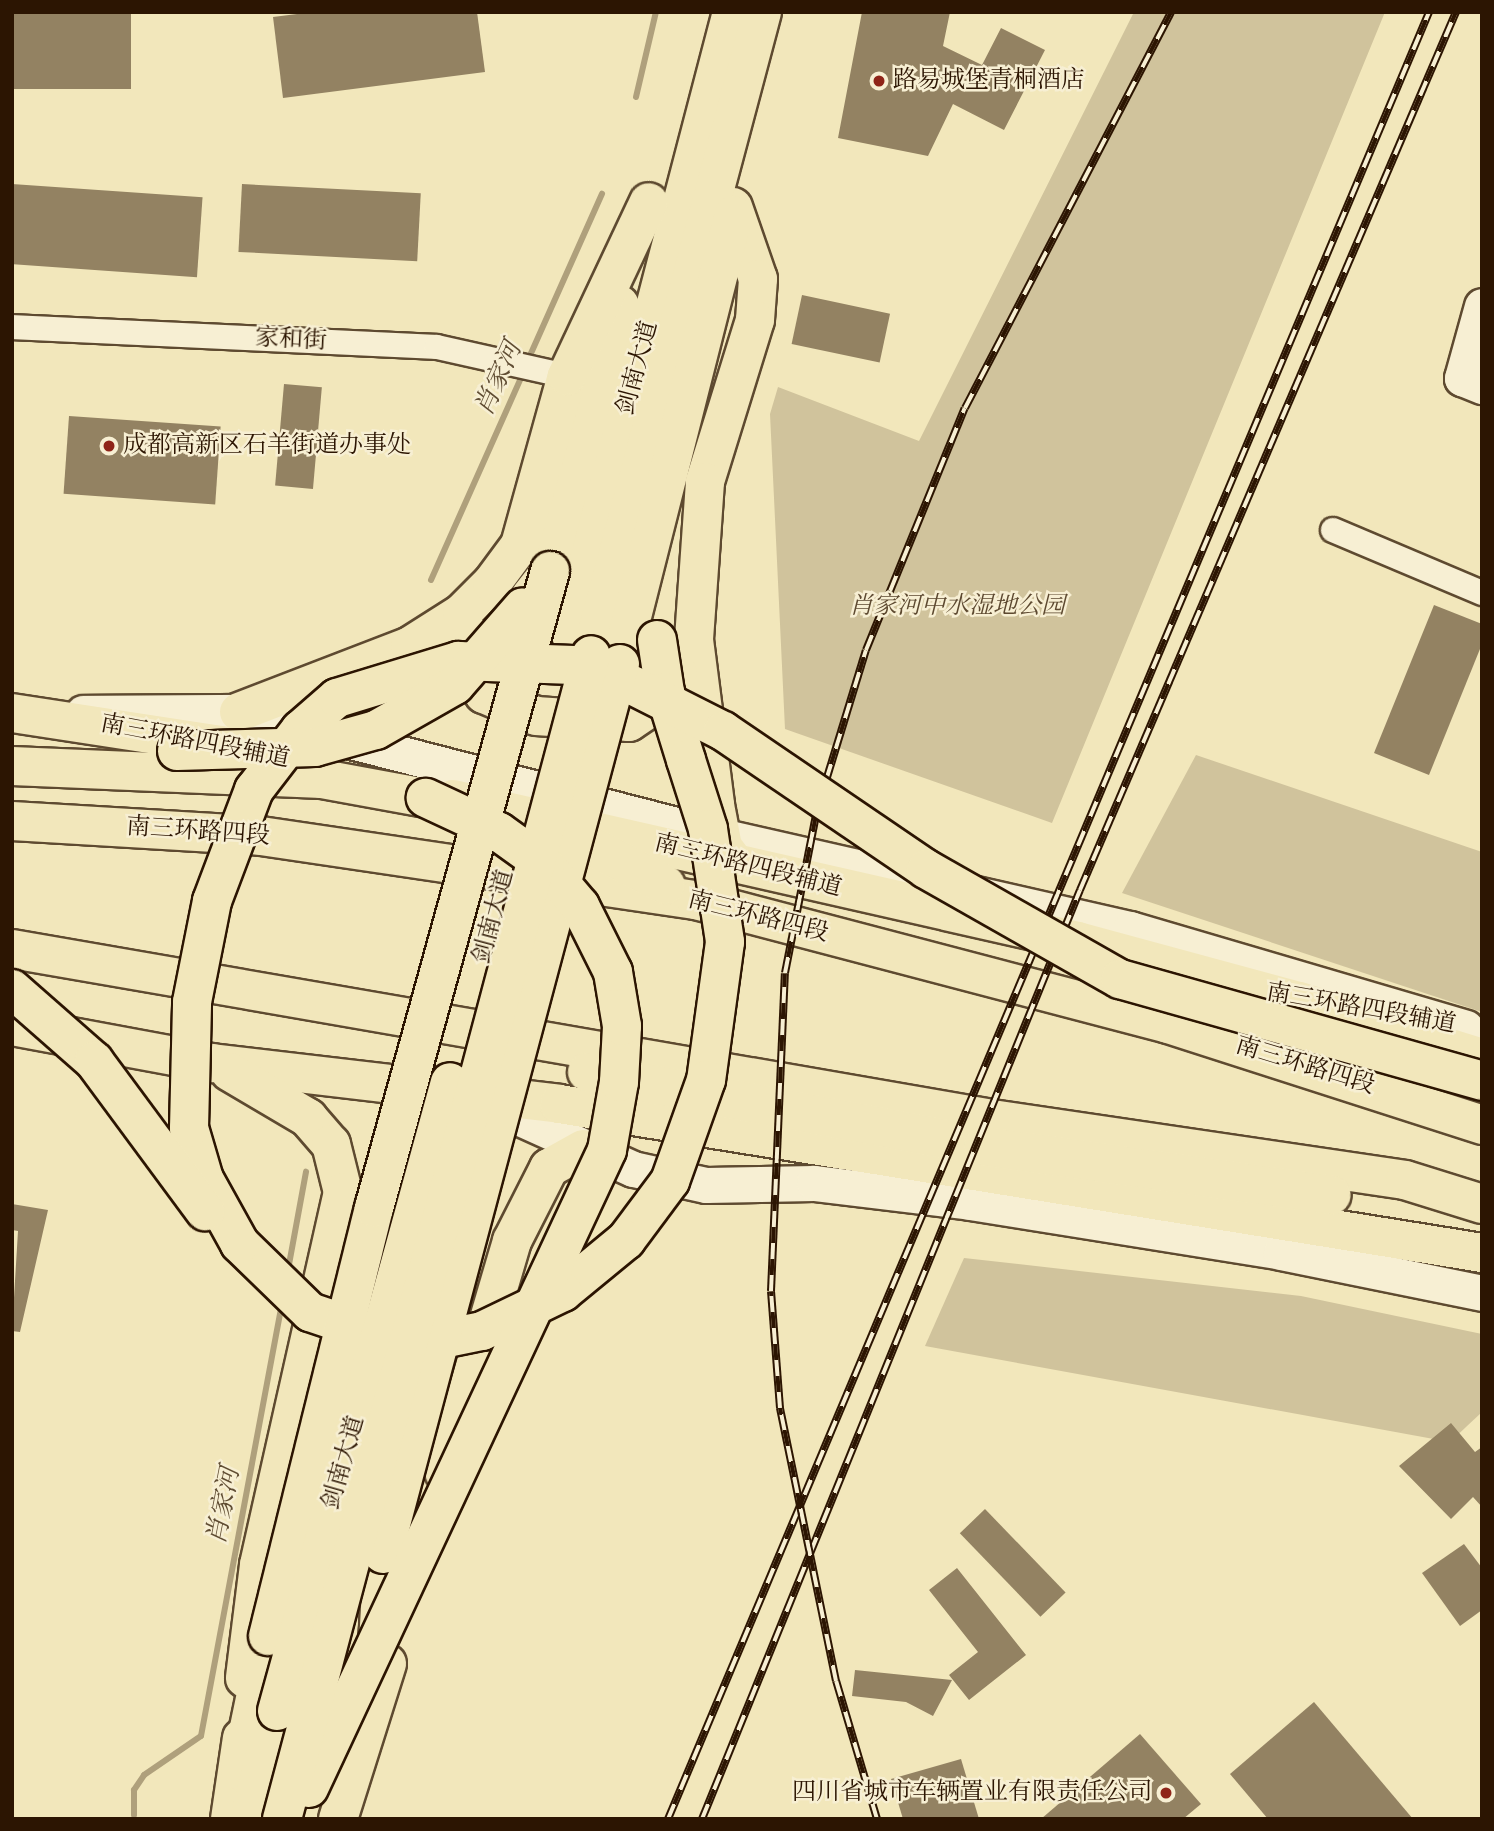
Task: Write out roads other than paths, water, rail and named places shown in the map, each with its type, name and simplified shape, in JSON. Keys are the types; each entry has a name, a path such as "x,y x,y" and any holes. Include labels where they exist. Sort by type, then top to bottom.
{"main road":[{"name":"剑南大道","path":"282,1819 592,656 711,146 734,28 762,12"},
{"path":"734,28 777,12"},
{"path":"695,608 672,689 629,722 589,724 505,708 484,694 468,664 520,545 553,373 670,163 711,146 758,279 755,320 705,482 695,608 715,805 723,847 726,845"},
{"path":"229,1819 268,1636 374,1208 649,202"},
{"path":"375,1697 383,1554 592,656 665,499 724,269 733,207"},
{"path":"1472,382 1482,306"},
{"path":"12,989 94,1061 216,1226 259,1269 310,1311 365,1334 433,1341 458,1336 564,1292 626,1240 670,1181 706,1080 725,942 708,829 665,692 657,639 665,499"},
{"path":"239,712 410,646 462,613 520,545"},
{"path":"12,746 197,752 315,747 376,730 431,703 484,658 550,571"},
{"name":"剑南大道","path":"248,1819 592,656"},
{"path":"259,1269 204,1179 189,1128 192,1002 212,901 254,790 300,730 337,698 458,661 575,665 632,685 723,731 988,908 1120,979 1482,1081"},
{"path":"27,714 239,712 726,845 1130,929 1477,1039"},
{"name":"南三环路四段辅道","path":"27,714 165,732 533,816 726,845 1299,1001 1477,1039"},
{"path":"12,766 322,779 426,798 499,832 545,865 579,906 613,972 622,1026 607,1150 295,1819"},
{"path":"533,816 696,900"},
{"name":"南三环路四段","path":"12,821 261,836 696,900 1168,1024 1482,1125"},
{"path":"12,949 284,994 992,1119 1405,1180 1482,1204"},
{"path":"284,994 472,1049 830,1120 1482,1214"},
{"path":"12,1026 212,1063 459,1090 1358,1230 1482,1253"},
{"path":"212,1063 307,1118 331,1144 343,1192 259,1565 240,1771"},
{"path":"459,1090 583,1149 633,1169 706,1185 814,1183 970,1202 1281,1252 1482,1293"},
{"path":"338,1819 512,1241 549,1168 583,1149"},
{"path":"343,1192 410,1164 434,1166 467,1184 512,1241"},
{"path":"1358,1230 1482,1264"}],"street":[{"name":"家和街","path":"12,327 471,351 553,373"},
{"path":"1333,530 1482,593"}],"waterway":[{"name":"肖家河","path":"636,97 656,12"},
{"name":"肖家河","path":"528,360 602,194"},
{"name":"肖家河","path":"431,580 523,373"},
{"name":"肖家河","path":"288,1270 306,1172"},
{"name":"肖家河","path":"134,1815 134,1790 144,1775 201,1736 282,1305"}],"railway":[{"path":"877,1819 836,1681 780,1408 771,1291 785,973 817,810 866,650 965,408 1171,12"},
{"path":"668,1819 1429,12"},
{"path":"702,1819 1080,890 1456,12"}],"place":[{"name":"路易城堡青桐酒店","path":"879,81"},
{"name":"成都高新区石羊街道办事处","path":"109,446"},
{"name":"四川省城市车辆置业有限责任公司","path":"1166,1793"}],"park label":[{"name":"肖家河中水湿地公园","path":"957,607"}]}
